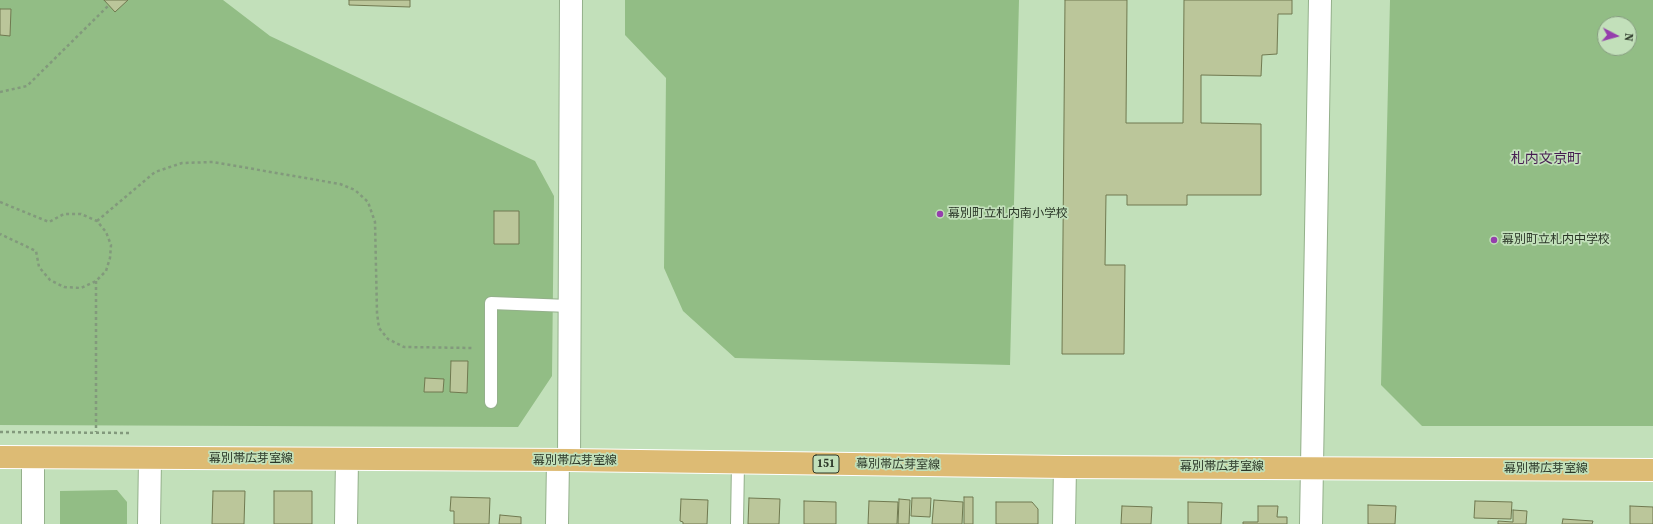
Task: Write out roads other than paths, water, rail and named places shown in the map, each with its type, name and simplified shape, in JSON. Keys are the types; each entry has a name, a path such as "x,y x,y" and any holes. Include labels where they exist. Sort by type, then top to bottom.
{"main road":[{"name":"幕別帯広芽室線","path":"0,457 563,461 1065,467 1312,467 1653,470"}],"street":[{"path":"557,524 563,461 569,306 571,0"},
{"path":"1311,524 1320,0"},
{"path":"32,524 33,458"},
{"path":"149,524 150,458"},
{"path":"346,524 347,460"},
{"path":"1064,524 1065,467"}],"lane":[{"path":"491,402 491,303 569,306"},
{"path":"737,524 738,463"}],"place":[{"name":"幕別町立札内南小学校","path":"940,214"},
{"name":"幕別町立札内中学校","path":"1494,240"}],"district":[{"name":"札内文京町","path":"1546,159"}]}
